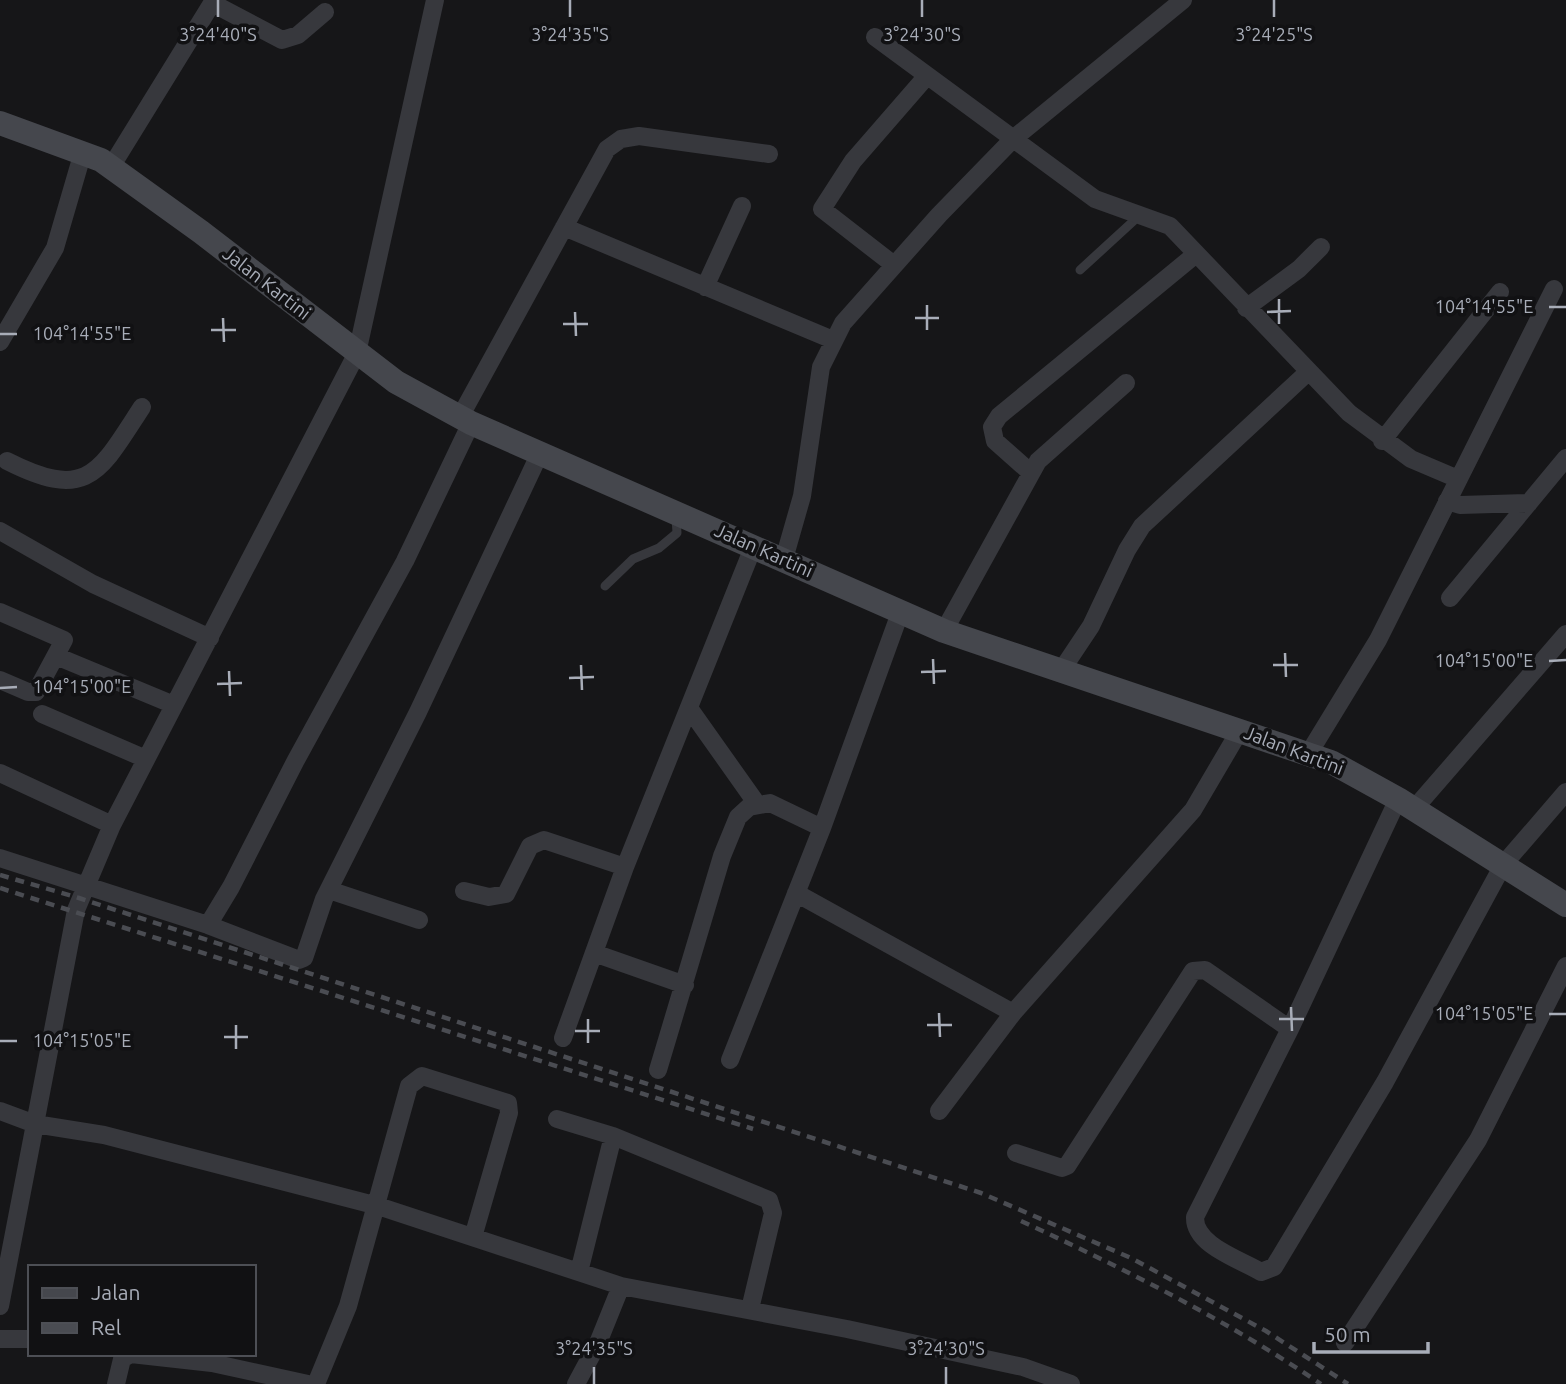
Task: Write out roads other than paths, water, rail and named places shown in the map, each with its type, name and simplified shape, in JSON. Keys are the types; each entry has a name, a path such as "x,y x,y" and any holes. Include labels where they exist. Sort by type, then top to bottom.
{"street":[{"path":"0,1306 75,910 112,825 357,353 435,0"},
{"path":"783,559 802,496 821,367 843,324 894,265 1013,139 1183,0"},
{"path":"111,167 213,2 282,40 298,35 326,12"},
{"path":"875,37 1095,199 1170,226 1307,373 1382,441 1420,464 1458,479"},
{"path":"894,265 822,209 853,161 926,77"},
{"name":"Jalan Kartini","path":"0,123 83,152 111,167 201,232 396,382 466,420 540,455 754,545 944,631 1309,753 1355,774 1406,804 1566,905"},
{"path":"208,925 232,887 296,760 405,561 466,420 564,227 607,149 621,139 639,136 769,154"},
{"path":"0,342 55,248 83,152"},
{"path":"705,287 742,206"},
{"path":"564,227 834,340"},
{"path":"1247,307 1299,269 1321,247"},
{"path":"1030,472 995,440 992,427 999,415 1196,254"},
{"path":"1309,753 1378,640 1553,289"},
{"path":"1382,441 1500,292"},
{"path":"1061,671 1091,626 1126,550 1142,526 1307,373"},
{"path":"944,631 1030,472 1048,450 1126,383"},
{"path":"2,461 52,481 81,478 105,463 142,407"},
{"path":"0,858 83,887 208,925 299,960 307,951 318,913 418,712 540,455"},
{"path":"1450,598 1566,458"},
{"path":"1447,501 1476,505 1529,503"},
{"path":"0,531 93,584 210,638"},
{"path":"563,1038 625,867 754,545"},
{"path":"0,612 64,640 36,692 28,692 0,680"},
{"path":"730,1060 822,828 900,612"},
{"path":"1566,634 1406,804 1195,1217 1195,1229 1203,1238 1261,1272 1274,1267 1364,1117 1503,865 1566,792"},
{"path":"56,656 174,705"},
{"path":"689,708 757,804"},
{"path":"43,714 146,759"},
{"path":"939,1111 1013,1013 1186,818 1240,730"},
{"path":"0,773 112,825"},
{"path":"658,1070 727,838 743,811 757,804 770,803 822,828"},
{"path":"464,891 489,897 506,894 530,846 544,840 625,867"},
{"path":"329,890 419,920"},
{"path":"796,893 1013,1013"},
{"path":"594,953 685,985"},
{"path":"1345,1343 1478,1140 1566,966"},
{"path":"1016,1153 1062,1168 1067,1166 1194,971 1205,970 1290,1029"},
{"path":"316,1384 348,1306 413,1079 422,1076 508,1103 509,1113 473,1237"},
{"path":"0,1111 35,1124 104,1135 378,1206 621,1286 1037,1370 1071,1384"},
{"path":"557,1119 613,1136 769,1200 773,1213 750,1310"},
{"path":"579,1272 613,1136"},
{"path":"576,1384 621,1286"},
{"path":"0,1339 28,1339"},
{"path":"116,1384 122,1359 127,1356"},
{"path":"149,1356 212,1363 308,1384"}],"lane":[{"path":"1080,271 1140,215"},
{"path":"605,586 633,559 670,541 677,533 676,512"}],"railway":[{"path":"0,875 79,898 981,1193 1131,1258 1266,1331 1348,1384"},
{"path":"0,888 753,1129"},
{"path":"1021,1221 1174,1296 1249,1338 1321,1384"}]}
